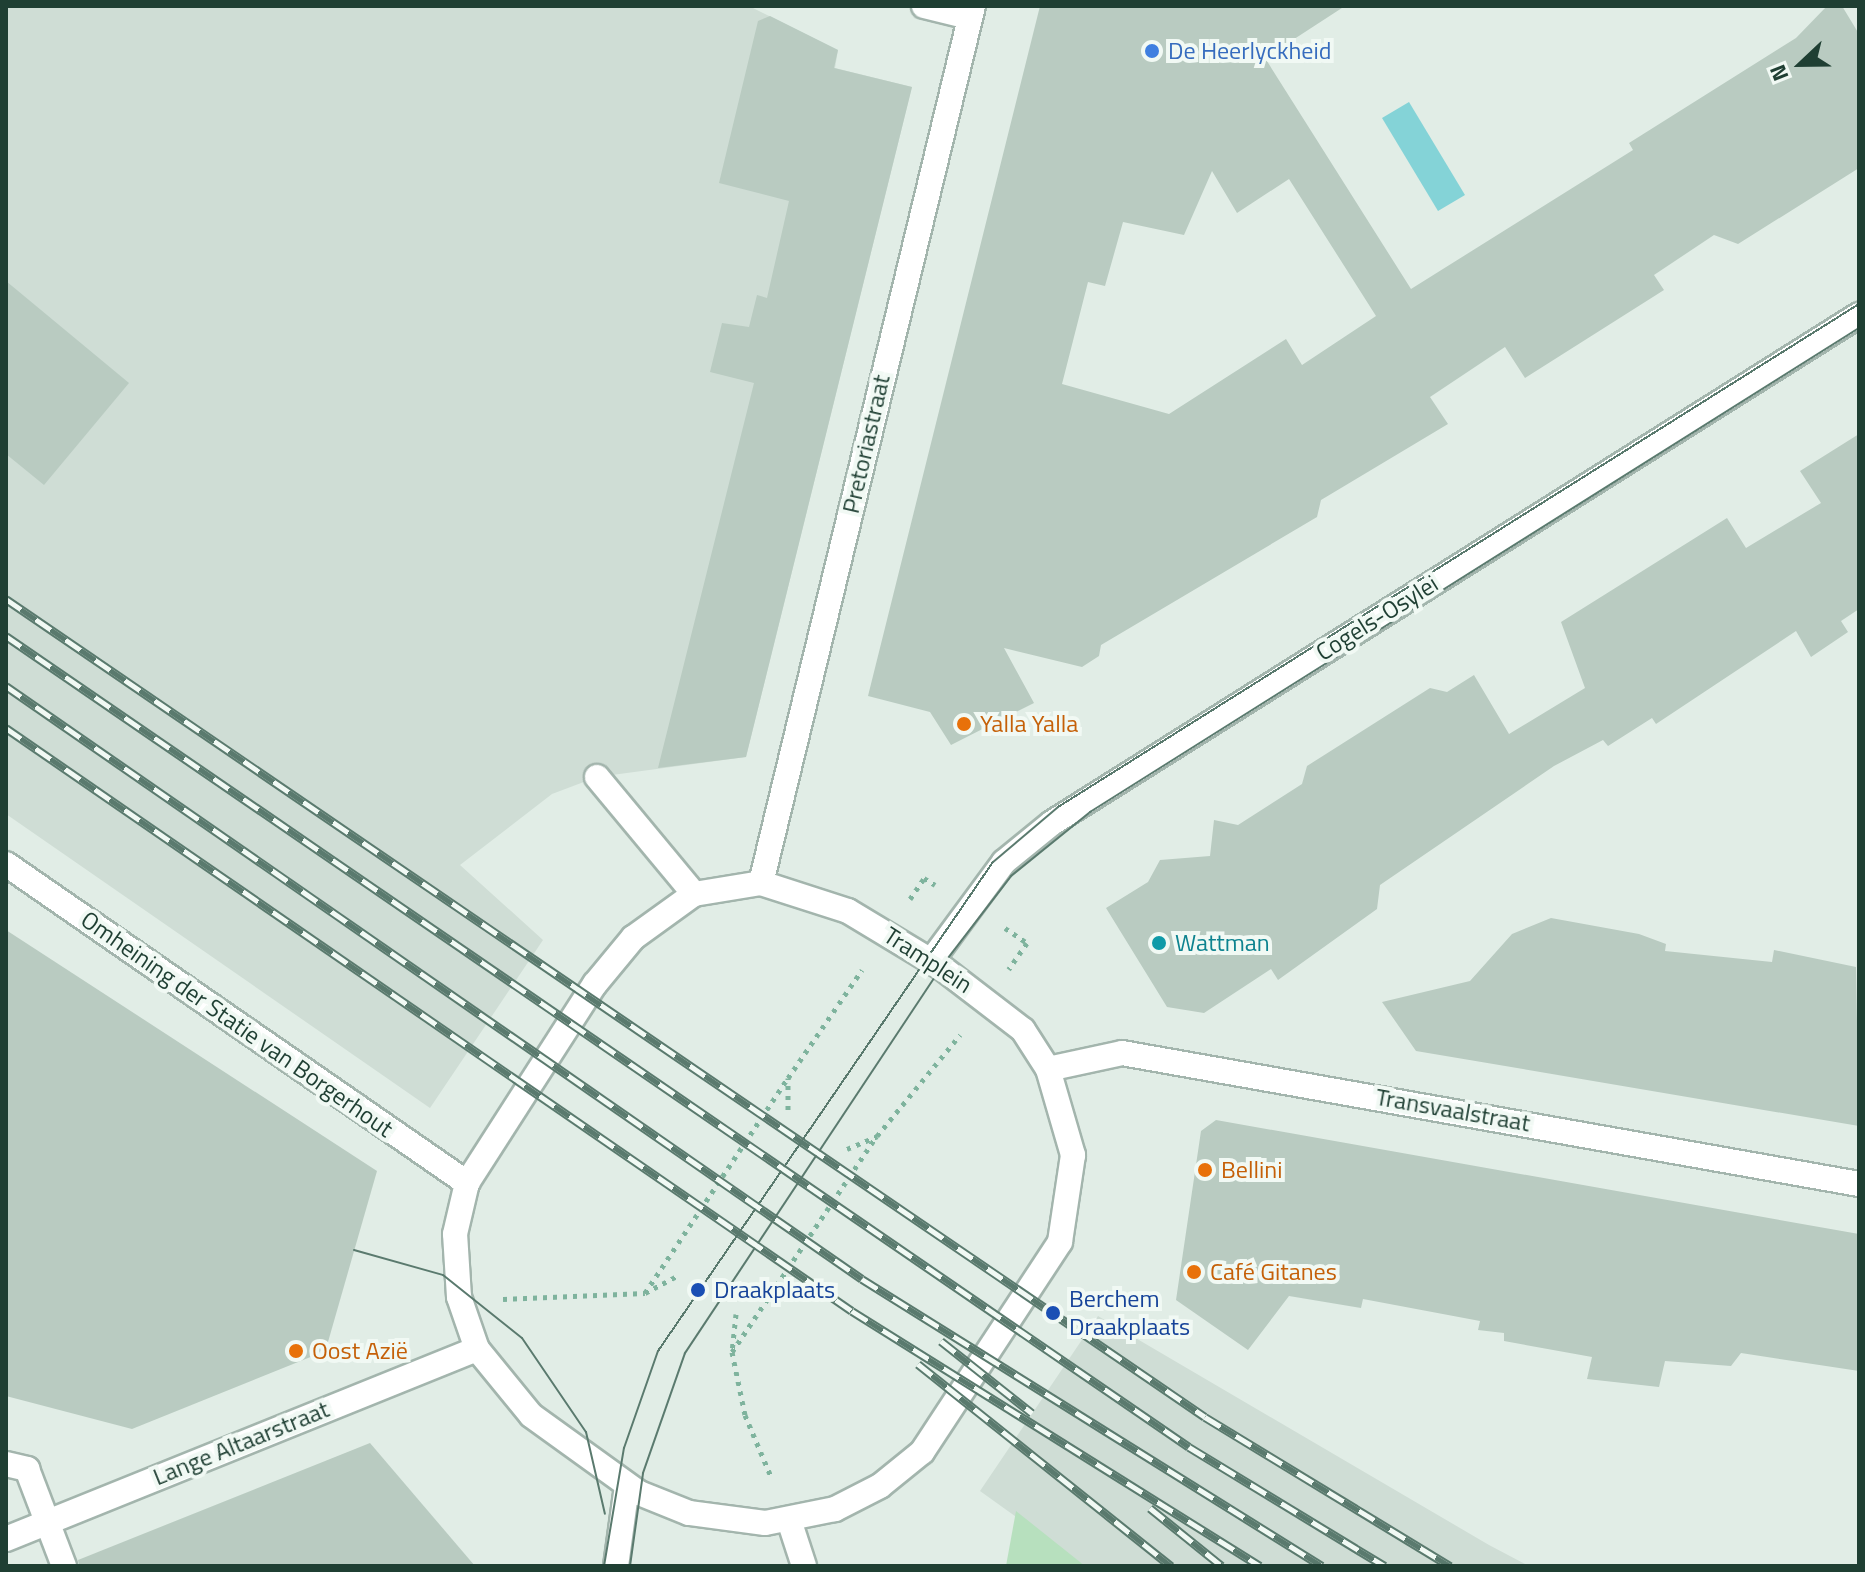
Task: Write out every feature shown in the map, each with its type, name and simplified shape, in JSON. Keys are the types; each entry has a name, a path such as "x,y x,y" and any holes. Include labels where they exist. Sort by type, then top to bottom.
{"street":[{"path":"924,6 971,12"},
{"name":"Pretoriastraat","path":"761,883 971,12"},
{"name":"Cogels-Osylei","path":"931,961 1004,862 1052,823 1859,315"},
{"path":"597,777 694,894"},
{"name":"Omheining der Statie van Borgerhout","path":"6,864 467,1183"},
{"name":"Tramplein","path":"467,1183 543,1065 633,938 694,894 761,883 848,911 931,961 1023,1030 1048,1069 1073,1155 1070,1196 1060,1242 985,1363 901,1472 835,1509 789,1520"},
{"name":"Transvaalstraat","path":"1048,1069 1122,1053 1859,1184"},
{"path":"467,1183 455,1234 459,1297 477,1349 531,1415 627,1486 689,1513 789,1520 804,1566"},
{"name":"Lange Altaarstraat","path":"6,1539 477,1349"},
{"path":"6,1464 27,1469 64,1566"},
{"path":"616,1566 627,1486"}],"path":[{"path":"645,1293 788,1078"},
{"path":"732,1352 877,1136"},
{"path":"459,1297 645,1293 677,1276"},
{"path":"736,1314 732,1352 745,1415 789,1520"}],"shaded area":[{"path":"6,6 749,6 838,50 835,68 912,87 746,757 597,777 552,794 460,865 543,940 430,1108 6,814"},
{"path":"1098,1316 1529,1566 1085,1566 980,1491"}],"green space":[{"path":"1016,1511 1085,1566 1006,1566"}],"water":[{"path":"1409,102 1465,195 1438,211 1382,118"}],"building":[{"path":"1040,6 1345,6 1265,58 1411,289 1633,150 1629,143 1796,38 1827,6 1842,6 1859,34 1859,168 1738,244 1714,235 1654,275 1664,290 1525,378 1505,347 1430,397 1448,424 1321,500 1317,517 1101,645 1099,656 1082,667 1004,648 1034,703 951,745 930,712 868,696","holes":["1212,171 1237,213 1289,179 1376,316 1302,365 1286,339 1169,414 1062,384 1088,282 1105,286 1123,222 1184,235"]},
{"path":"770,16 838,50 834,68 912,87 746,757 658,768 754,383 710,372 722,323 749,327 757,295 767,298 789,201 719,183 758,21"},
{"path":"6,281 129,383 44,485 6,454"},
{"path":"1859,434 1859,609 1841,621 1848,632 1811,657 1796,631 1656,724 1652,718 1608,746 1603,740 1554,766 1380,885 1377,909 1278,980 1271,969 1204,1013 1167,1007 1106,908 1148,882 1160,860 1210,856 1214,820 1238,825 1302,784 1307,766 1430,688 1447,692 1474,675 1509,734 1585,688 1561,622 1727,518 1746,548 1821,503 1800,471"},
{"path":"1551,918 1639,934 1666,944 1665,951 1772,962 1774,950 1856,967 1859,1126 1416,1051 1382,1002 1470,981 1512,934"},
{"path":"6,930 377,1171 328,1342 318,1354 132,1429 6,1396"},
{"path":"1216,1120 1859,1234 1859,1371 1741,1353 1731,1366 1665,1361 1659,1387 1587,1379 1592,1357 1504,1341 1504,1333 1478,1330 1480,1321 1363,1299 1361,1308 1289,1296 1248,1350 1176,1300 1201,1131"},
{"path":"370,1443 475,1566 79,1566 78,1560"}],"tram line":[{"path":"604,1566 624,1448 658,1351 993,862 1058,807 1859,304"},
{"path":"630,1566 643,1473 685,1353 941,967 1011,876 1090,812 1859,328"},
{"path":"354,1250 443,1275 522,1338 586,1432 605,1514"}],"railway":[{"path":"6,599 1205,1417 1450,1566"},
{"path":"6,636 1189,1447 1385,1566"},
{"path":"6,686 862,1279 1322,1566"},
{"path":"6,728 852,1311 1260,1566"},
{"path":"941,1341 1032,1413"},
{"path":"918,1364 1171,1566"},
{"path":"1150,1508 1222,1566"}],"place":[{"name":"De Heerlyckheid","path":"1152,51"},
{"name":"Yalla Yalla","path":"964,724"},
{"name":"Wattman","path":"1159,943"},
{"name":"Bellini","path":"1205,1170"},
{"name":"Café Gitanes","path":"1194,1272"},
{"name":"Draakplaats","path":"698,1290"},
{"name":"Berchem Draakplaats","path":"1053,1313"},
{"name":"Oost Azië","path":"296,1351"}]}
